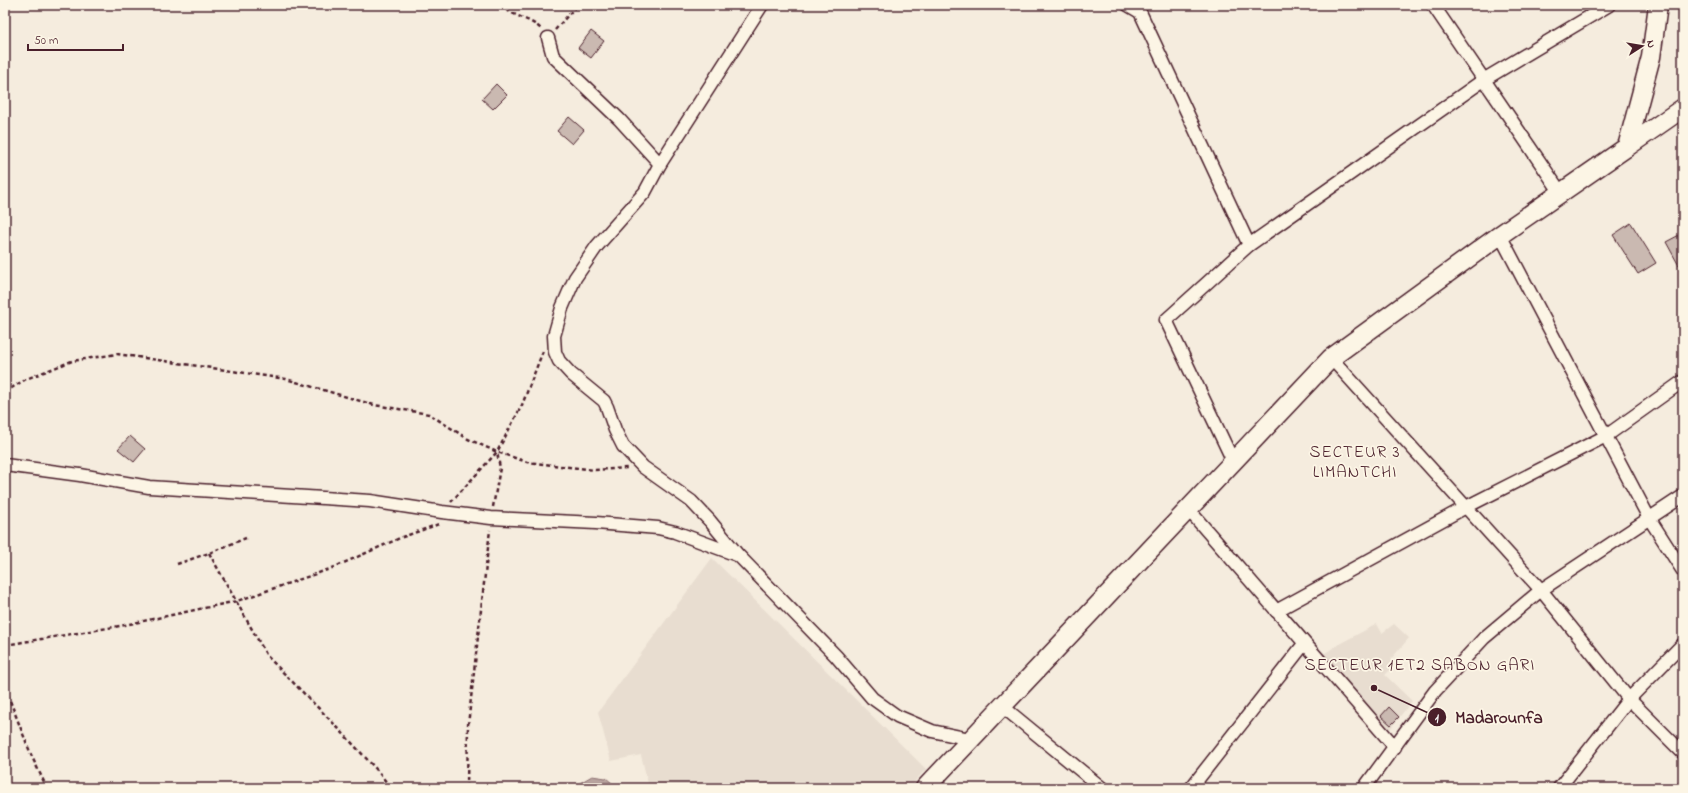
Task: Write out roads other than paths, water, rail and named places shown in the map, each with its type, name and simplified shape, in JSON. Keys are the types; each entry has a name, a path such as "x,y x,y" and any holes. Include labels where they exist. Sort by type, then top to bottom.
{"street":[{"path":"762,5 660,164 645,192 597,246 575,278 562,308 554,336 555,352 559,361 571,374 604,400 615,430 623,446 643,468 691,501 710,521 738,555 836,656 872,698 897,716 932,731 970,739"},
{"path":"1128,5 1140,12 1249,245"},
{"path":"1434,5 1561,193"},
{"path":"1234,461 1166,320 1249,245 1485,79 1609,5"},
{"path":"1627,147 1651,56 1658,5"},
{"path":"548,38 553,56 619,119 660,164"},
{"path":"925,788 1331,358 1500,235 1683,108"},
{"path":"1500,235 1649,518 1683,571"},
{"path":"1331,358 1541,590 1630,699 1683,753"},
{"path":"1276,611 1466,507 1606,436 1683,380"},
{"path":"5,465 80,475 149,487 370,501 444,518 491,518 596,523 658,528 675,532 738,555"},
{"path":"1371,785 1395,747 1435,692 1484,638 1541,590 1683,496"},
{"path":"1188,509 1395,747"},
{"path":"1191,788 1304,644"},
{"path":"1559,788 1630,699 1683,644"},
{"path":"1002,706 1102,788"}],"place":[{"name":"Madarounfa","path":"1374,688"}],"district":[{"name":"SECTEUR 3 LIMANTCHI","path":"1355,461"},
{"name":"SECTEUR 1ET2 SABON GARI","path":"1420,664"}]}
